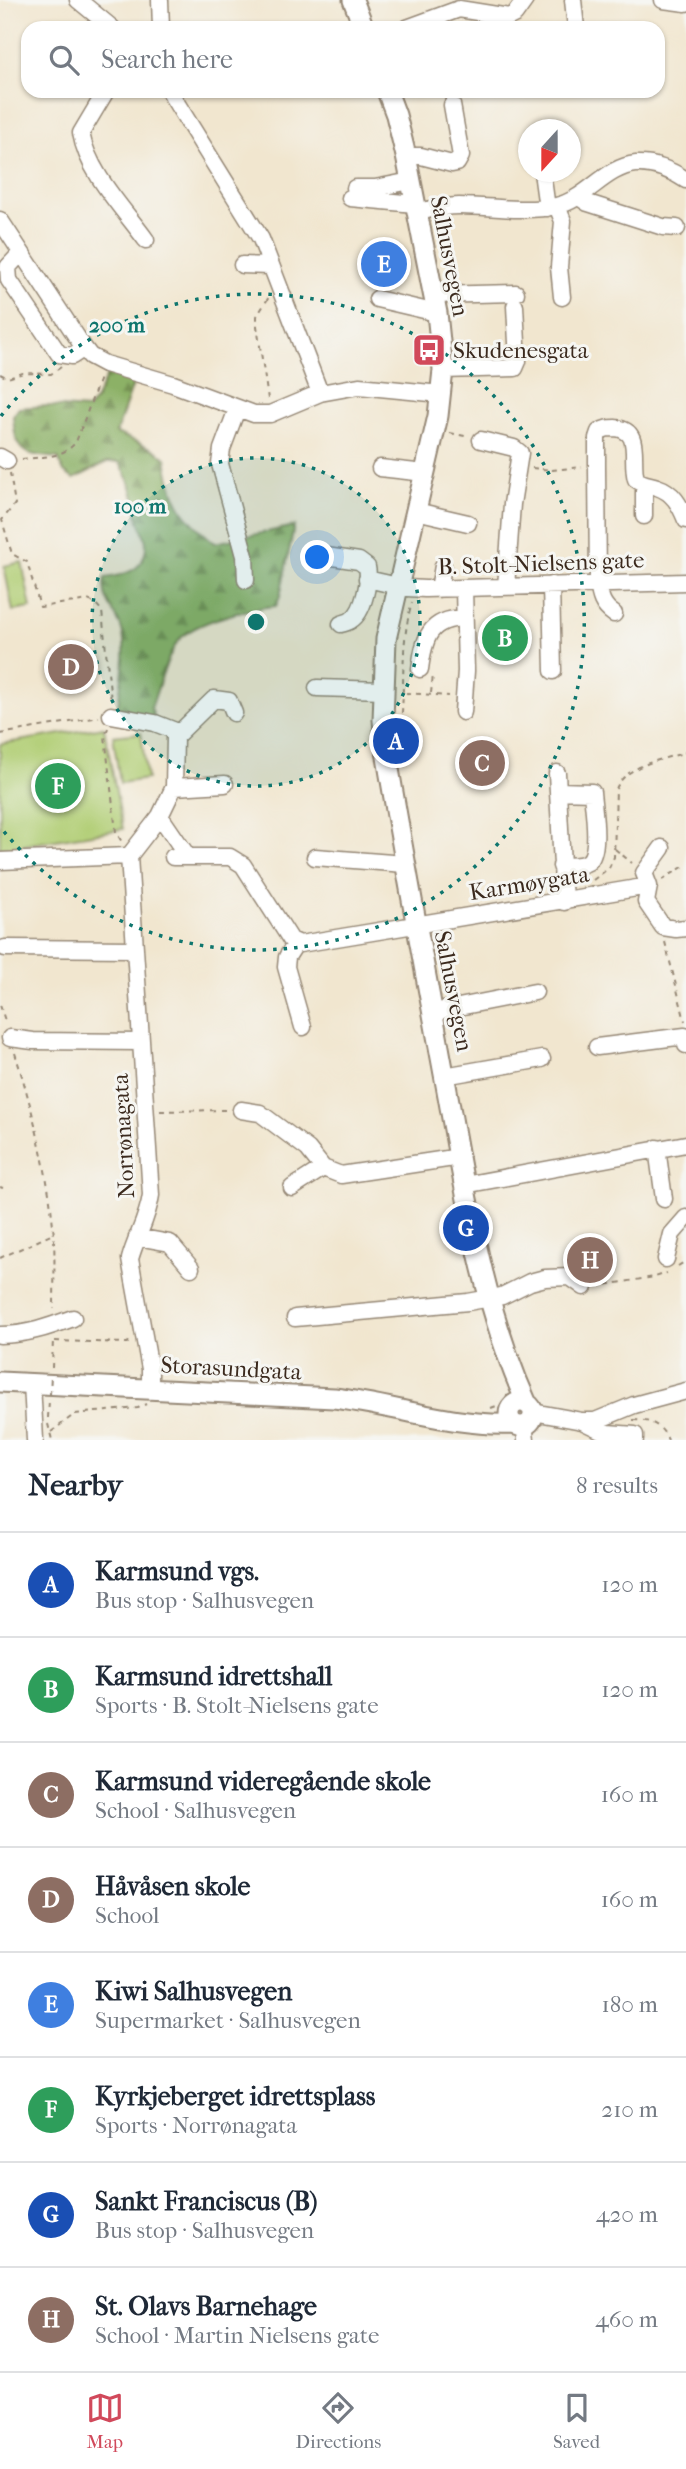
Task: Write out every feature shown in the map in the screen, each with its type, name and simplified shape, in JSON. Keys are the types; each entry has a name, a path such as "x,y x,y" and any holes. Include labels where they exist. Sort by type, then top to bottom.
{"main road":[{"path":"353,0 361,21"},
{"name":"Salhusvegen","path":"390,98 411,181 435,304 443,369 441,394 425,473 386,639 386,751 464,1185 489,1299 510,1365 521,1416"},
{"name":"Storasundgata","path":"0,1382 334,1398 362,1401 423,1416 490,1425 521,1416"}],"street":[{"path":"78,0 104,21"},
{"path":"160,0 161,21"},
{"path":"426,21 469,9 509,17 515,14 525,0"},
{"path":"573,0 575,21"},
{"path":"663,0 686,3"},
{"path":"102,98 81,133 84,150 146,240"},
{"path":"173,98 261,239 320,393"},
{"path":"406,156 457,163 461,156 452,105"},
{"path":"411,181 353,193 416,208 459,206 530,210 552,207 579,197 617,170 633,164 659,166 686,180"},
{"path":"545,182 552,207 563,221 559,280 562,297"},
{"path":"579,197 588,203 650,223 677,228"},
{"path":"0,220 84,348 90,356 105,364 173,384 254,414 270,414 320,393 368,385 441,394"},
{"path":"21,253 8,267 9,280 59,354 72,356 84,348"},
{"path":"242,265 270,266"},
{"path":"377,299 435,304 515,299 518,362 515,368 443,369"},
{"path":"237,409 222,449 220,464 245,556 246,580"},
{"path":"614,614 606,609 598,583 599,432 605,428 625,429 630,432 634,441 634,475 644,484 668,492 677,501 686,520"},
{"path":"481,440 518,449 520,456 512,504 506,587"},
{"path":"380,468 425,473"},
{"path":"644,484 644,516"},
{"path":"415,511 468,523"},
{"path":"326,556 364,563 368,572 359,610 350,621 341,624"},
{"path":"439,589 443,566"},
{"path":"367,579 398,586"},
{"name":"B. Stolt-Nielsens gate","path":"398,586 439,589 686,582"},
{"path":"551,585 553,671"},
{"path":"463,704 466,671 464,588"},
{"path":"421,669 424,646 431,631 450,618 464,618"},
{"path":"317,688 384,690"},
{"path":"0,861 129,856 160,816 174,787 174,744 178,732 214,699 229,701 234,713"},
{"path":"111,715 155,723 178,732"},
{"path":"557,773 561,866 569,901"},
{"path":"174,787 225,784"},
{"path":"558,791 593,792 595,848 591,859 586,863 561,866"},
{"path":"160,816 181,857 230,857 243,865 296,943 287,957 286,967 303,1027"},
{"path":"662,848 646,880 646,902 663,927 686,928"},
{"name":"Norrønagata","path":"129,856 151,1195 150,1207 136,1237 130,1259 150,1369 149,1389"},
{"path":"315,857 405,864"},
{"name":"Karmøygata","path":"296,943 569,901 646,880"},
{"path":"5,948 135,949"},
{"path":"433,1012 536,992"},
{"name":"Norrønagata","path":"10,1038 33,1041 140,1042"},
{"path":"597,1047 685,1041"},
{"path":"444,1076 542,1059"},
{"path":"241,1110 260,1113 308,1150 323,1168 341,1175 460,1157"},
{"path":"464,1185 686,1144"},
{"path":"656,1148 664,1199"},
{"path":"292,1188 323,1168"},
{"path":"671,1266 686,1218"},
{"path":"136,1237 170,1243 191,1268"},
{"path":"295,1318 489,1299 545,1278 570,1277 584,1286"},
{"path":"0,1335 53,1333 73,1318"},
{"path":"32,1383 34,1440"},
{"path":"521,1416 582,1421 604,1418 634,1405 686,1391"},
{"path":"582,1421 607,1433 635,1435 635,1440"}],"path":[{"path":"270,414 257,316 268,298 279,289"},
{"path":"0,374 8,378 23,373 51,374 59,370 64,356"},
{"path":"105,364 76,442 71,448 62,454 4,459 15,504 2,520 12,554 27,562 40,607 88,600 102,611 111,715 106,736 116,831 129,856"},
{"path":"442,430 481,440"},
{"path":"519,466 552,470 597,467"},
{"path":"400,736 405,634 412,602"},
{"path":"421,669 433,674 431,694"},
{"path":"404,693 431,694 463,704"},
{"path":"0,734 111,715"},
{"path":"569,901 578,890 609,868 614,848 616,789 619,781 639,767 686,752"},
{"path":"614,848 646,880 686,865"},
{"path":"663,927 684,1017 685,1041"},
{"path":"0,1005 29,1100 50,1198 54,1234 50,1394"},
{"path":"145,1111 241,1110"},
{"path":"0,1258 54,1234"},
{"path":"584,1286 655,1277 671,1266 686,1261"},
{"path":"53,1333 128,1343 130,1339"},
{"path":"51,1432 75,1414 138,1408 146,1404 149,1389"},
{"path":"49,1404 48,1423 52,1440"}],"green space":[{"path":"113,362 136,376 116,433 153,449 166,458 175,497 194,524 215,543 294,526 276,606 209,622 196,627 178,641 151,708 155,720 117,718 124,640 120,624 105,592 105,578 133,570 143,560 146,544 127,477 119,462 107,462 74,479 64,472 58,458 23,450 14,429 13,416 19,408 47,406 87,409 95,401"},
{"path":"22,562 31,608 13,611 4,566"},
{"path":"104,727 123,829 0,849 0,744"},
{"path":"141,733 147,779 120,783 113,736"}],"place":[{"name":"Kiwi Salhusvegen","path":"384,264"},
{"name":"Skudenesgata","path":"429,350"},
{"name":"Karmsund idrettshall","path":"505,638"},
{"name":"Håvåsen skole","path":"71,667"},
{"name":"Karmsund vgs.","path":"396,741"},
{"name":"Karmsund videregående skole","path":"482,763"},
{"name":"Kyrkjeberget idrettsplass","path":"58,786"},
{"name":"Sankt Franciscus (B)","path":"466,1228"},
{"name":"St. Olavs Barnehage","path":"590,1260"}]}
